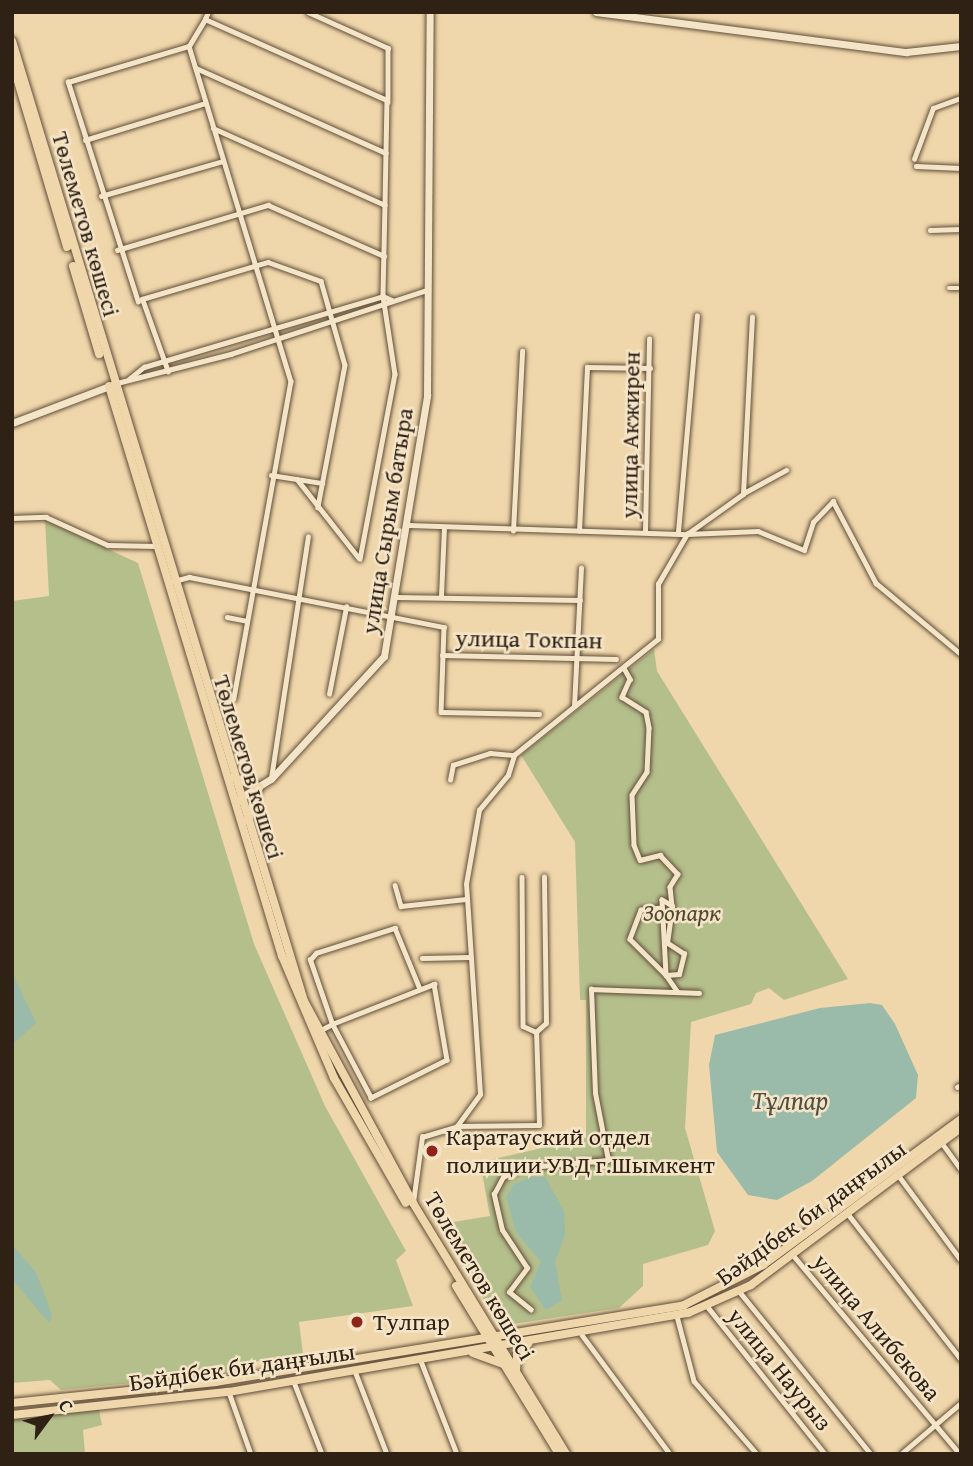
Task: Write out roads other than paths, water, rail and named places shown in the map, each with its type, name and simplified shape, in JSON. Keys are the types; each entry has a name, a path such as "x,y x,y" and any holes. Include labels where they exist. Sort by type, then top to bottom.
{"main road":[{"name":"Төлеметов көшесі","path":"12,41 156,546 316,1043 497,1348 516,1371 566,1454"},
{"name":"Төлеметов көшесі","path":"12,61 111,385"},
{"name":"Төлеметов көшесі","path":"135,466 174,581 233,777 237,800 247,824 287,955 319,1031 357,1105 491,1338"},
{"path":"233,777 259,787 247,824"},
{"name":"Бәйдібек би даңғылы","path":"12,1415 229,1392 582,1335 677,1316 739,1291 793,1255 898,1175 961,1119"},
{"name":"Бәйдібек би даңғылы","path":"12,1403 216,1382 618,1319 718,1293 940,1139 961,1128"},
{"path":"516,1371 517,1355 529,1343"},
{"name":"Төлеметов көшесі","path":"497,1348 503,1364 559,1454"},
{"path":"470,1353 503,1364"},
{"path":"381,1356 384,1367"}],"street":[{"path":"168,372 117,250 68,82 189,46 208,12"},
{"path":"297,479 360,559 395,374 383,296 388,48 308,12"},
{"path":"429,17 436,12"},
{"path":"596,12 905,52 961,46"},
{"name":"улица Сырым батыра","path":"237,800 271,779 374,674 391,617 409,525 428,396 429,17"},
{"path":"205,19 388,102"},
{"path":"189,46 273,330 291,382 271,475 234,699"},
{"path":"195,67 386,153"},
{"path":"914,159 933,108 949,97 961,99"},
{"path":"85,140 205,103"},
{"path":"213,128 385,205"},
{"path":"102,196 223,161"},
{"path":"916,166 961,168"},
{"path":"117,250 270,205 384,256"},
{"path":"930,230 961,229"},
{"path":"138,302 254,264 270,262 321,281 345,365 318,507"},
{"path":"949,288 961,288"},
{"path":"12,424 129,379 168,372 277,341 384,309 392,300 428,290"},
{"path":"129,379 132,372 383,296 392,300"},
{"path":"678,532 696,316"},
{"path":"743,494 752,317"},
{"name":"улица Акжирен","path":"645,533 649,338"},
{"path":"513,531 522,351"},
{"path":"579,531 587,367 650,368"},
{"path":"457,1126 480,1094 476,970 470,957 466,899 470,839 479,810 508,775 514,755 658,639 658,584 687,534 743,494 786,470"},
{"path":"271,475 323,484"},
{"path":"409,525 513,531 687,534 758,531 804,550 819,514 838,503 876,583 961,654"},
{"path":"12,518 47,517 108,545 156,546"},
{"path":"441,596 443,528"},
{"path":"271,779 308,537"},
{"path":"574,707 581,568"},
{"path":"174,581 189,577 444,627 441,712 539,715"},
{"path":"395,597 580,600"},
{"path":"329,694 346,607"},
{"path":"227,617 247,621"},
{"name":"улица Токпан","path":"442,655 616,659"},
{"path":"624,668 630,679 622,697 646,712 649,728 647,772 632,795 634,845 640,860 660,855 678,874 670,887 672,906 667,943 684,954 685,965 679,974 666,975"},
{"path":"450,780 453,765 490,753 514,755"},
{"path":"522,877 523,1026 536,1031"},
{"path":"536,1031 547,1023 544,877"},
{"path":"395,886 401,906 466,899"},
{"path":"666,975 662,900 672,906"},
{"path":"662,908 641,910 630,939 666,975 677,992"},
{"path":"371,1098 332,1024 310,960 316,953 395,928 420,989"},
{"path":"422,958 470,957"},
{"path":"319,1031 434,984 447,1060 357,1105"},
{"path":"531,1310 509,1292 527,1268 502,1230 494,1194 503,1177 519,1168 608,1160 595,1093 591,989 699,993"},
{"path":"412,1203 419,1191 422,1137 457,1126 539,1125 536,1031"},
{"path":"940,1139 961,1169"},
{"path":"898,1175 961,1260"},
{"path":"847,1213 961,1359"},
{"name":"улица Алибекова","path":"793,1255 960,1454"},
{"path":"739,1291 871,1454"},
{"name":"улица Наурыз","path":"707,1306 825,1454"},
{"path":"677,1316 694,1381 757,1454"},
{"path":"582,1335 670,1454"},
{"path":"421,1361 457,1454"},
{"path":"355,1371 387,1454"},
{"path":"293,1381 322,1454"},
{"path":"229,1392 251,1454"},
{"path":"901,1454 961,1403"}],"water":[{"path":"12,972 36,1023 12,1045"},
{"name":"Тұлпар","path":"870,1003 882,1005 895,1024 918,1075 916,1098 812,1181 777,1200 748,1195 717,1152 709,1065 715,1035 820,1008"},
{"path":"531,1177 545,1177 564,1211 565,1236 555,1261 562,1300 546,1310 530,1287 541,1262 516,1232 506,1197 514,1184"},
{"path":"12,1245 36,1272 52,1315 49,1323 12,1279"}],"place":[{"name":"Каратауский отдел полиции УВД г.Шымкент","path":"432,1151"},
{"name":"Тулпар","path":"357,1322"}],"park label":[{"name":"Зоопарк","path":"682,913"}]}
